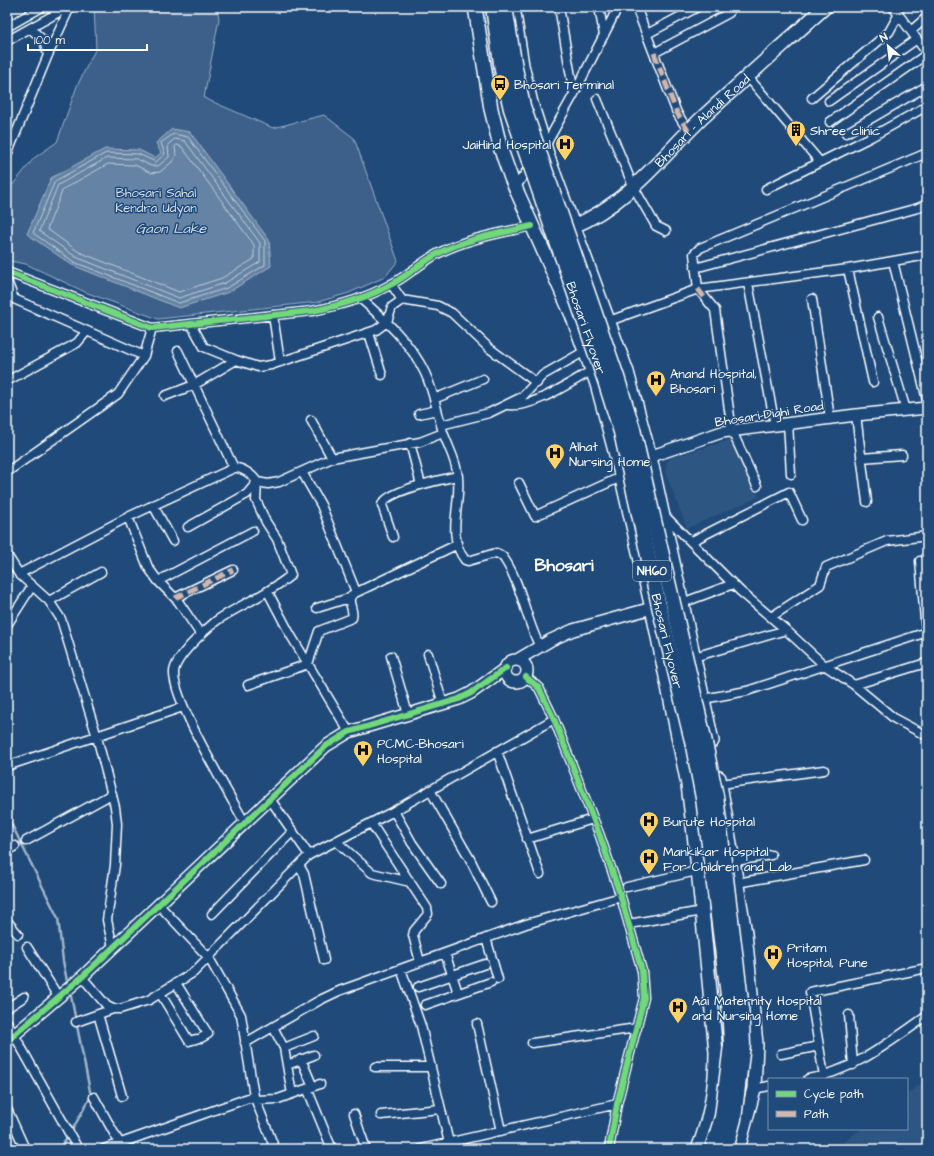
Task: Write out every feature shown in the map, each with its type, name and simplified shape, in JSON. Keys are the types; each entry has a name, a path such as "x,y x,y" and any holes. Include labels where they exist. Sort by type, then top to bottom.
{"highway":[{"name":"Bhosari Flyover","path":"493,7 502,70 511,109 606,381 620,432 659,606 692,741 703,798 727,988 731,1045 722,1117 712,1149"},
{"name":"Bhosari Flyover","path":"505,7 523,106 615,370 632,429 716,796 740,994 743,1045 734,1119 726,1149"}],"main road":[{"path":"475,7 491,109 501,150 515,188 572,315 592,371 620,471 652,608 688,784 716,1052 716,1078 713,1102 698,1149"},
{"path":"513,7 522,65 531,103 545,146 621,355 650,456 721,784 745,933 756,1044 754,1089 740,1148"},
{"name":"Bhosari - Alandi Road","path":"574,226 603,212 652,170 689,132 817,10"}],"street":[{"path":"7,27 42,7"},
{"path":"7,41 34,27 58,10 69,7"},
{"path":"7,156 48,54 69,7"},
{"path":"559,7 574,94"},
{"path":"599,7 604,35"},
{"path":"515,188 545,146 574,94 618,7"},
{"path":"636,7 677,113 689,132"},
{"path":"647,34 698,7"},
{"path":"830,122 927,53 896,9"},
{"path":"812,98 889,32 896,9"},
{"path":"31,13 34,27 44,41 48,54"},
{"path":"654,53 729,13"},
{"path":"911,31 927,17"},
{"path":"828,101 917,39"},
{"path":"748,77 820,162"},
{"path":"846,133 927,86"},
{"path":"597,99 633,186 656,226 666,231"},
{"path":"766,190 871,137 927,106"},
{"path":"757,486 732,432 715,310 698,289 694,254 700,248 927,153"},
{"path":"695,268 918,208 927,204"},
{"path":"7,272 152,328 312,311 337,306 360,298 391,284 423,262 443,251 484,237 532,226"},
{"path":"609,321 698,289 848,269 893,261 926,258"},
{"path":"893,261 927,400"},
{"path":"848,269 873,382"},
{"path":"7,281 14,299 144,356"},
{"path":"748,283 775,425"},
{"path":"391,284 402,300"},
{"path":"360,298 387,322 419,362 426,374 442,429 454,459 458,476 459,494 454,529 456,545 465,560 468,561 496,553 505,559 516,583 532,632 540,647"},
{"path":"812,299 830,418"},
{"path":"191,324 204,347 258,367 280,362 369,333 387,322 392,307 402,300 438,306 452,312 489,348 537,383"},
{"path":"273,315 280,362"},
{"path":"878,317 906,410"},
{"path":"7,472 118,394 144,356 152,328"},
{"path":"7,381 77,343 87,331"},
{"path":"369,333 382,375"},
{"path":"178,351 234,468"},
{"path":"19,574 128,517 234,468 243,470 257,482 268,484 279,482 332,458 410,443 442,429 488,413 522,397 543,375 585,351"},
{"path":"506,404 514,406 534,401 621,355"},
{"path":"165,396 194,385 236,360"},
{"path":"434,399 484,379"},
{"name":"Bhosari-Dighi Road","path":"620,471 650,456 722,432 732,432 830,418 927,408"},
{"path":"419,414 437,410"},
{"path":"856,415 867,502"},
{"path":"311,420 332,458"},
{"path":"788,423 790,474"},
{"path":"410,443 420,485"},
{"path":"861,458 902,454"},
{"path":"520,483 535,516 620,471"},
{"path":"302,472 321,505 356,592"},
{"path":"393,537 383,510 382,502 385,499 420,485 458,476"},
{"path":"188,527 247,494 257,482"},
{"path":"245,823 183,707 174,682 174,671 187,650 216,621 268,592 291,575 277,539 266,522 256,500 257,482"},
{"path":"692,541 789,492 802,520"},
{"path":"153,505 173,541"},
{"path":"663,513 733,584 824,665 854,685 895,719 927,736"},
{"path":"128,517 148,567 158,581 175,598 201,635"},
{"path":"158,581 254,531"},
{"path":"771,617 820,585 826,567 887,541 927,536"},
{"path":"317,608 349,598 356,592 456,545"},
{"path":"7,555 19,574 49,601 61,619 112,794 117,824 115,865 107,920 113,947"},
{"path":"703,699 747,691 927,632 920,561"},
{"path":"175,598 234,570"},
{"path":"49,601 101,572"},
{"path":"11,1038 82,977 326,746 349,732 443,704 471,693 506,668 510,662 517,660 573,630 652,608 682,603 733,584"},
{"path":"7,625 32,586"},
{"path":"268,592 308,664 349,732"},
{"path":"308,664 319,631 352,618 353,614 349,598"},
{"path":"694,657 786,630"},
{"path":"428,654 443,704"},
{"path":"391,656 408,714"},
{"path":"517,660 526,666 526,677 539,688 554,719 593,819 621,897 644,986 644,998 617,1104 609,1149"},
{"path":"248,685 308,664"},
{"path":"854,685 926,664"},
{"path":"506,668 506,674 512,681 518,682 526,677"},
{"path":"7,766 183,707"},
{"path":"76,1022 113,1009 120,1009 149,1000 194,972 309,855 394,811 554,719"},
{"path":"497,752 540,874"},
{"path":"721,784 824,770"},
{"path":"430,790 470,858 491,902"},
{"path":"26,841 112,794"},
{"path":"270,799 309,855"},
{"path":"394,811 412,843 441,884"},
{"path":"527,839 593,819"},
{"path":"371,823 427,908 428,914 414,930 413,935 420,962"},
{"path":"212,914 293,831"},
{"path":"336,841 372,873 410,882"},
{"path":"7,851 15,846"},
{"path":"627,887 698,871 734,861 771,855"},
{"path":"737,883 864,860"},
{"path":"299,865 304,874 324,960"},
{"path":"245,1043 320,1000 526,924 621,897"},
{"path":"158,904 208,958 241,1014 255,1098 274,1149"},
{"path":"629,924 702,911"},
{"path":"7,921 18,934"},
{"path":"425,1005 495,980 486,938"},
{"path":"27,947 59,998"},
{"path":"445,953 458,994"},
{"path":"418,987 485,964"},
{"path":"824,1076 810,992 927,968"},
{"path":"401,969 421,1026 449,1143"},
{"path":"82,977 107,1006 113,1009"},
{"path":"160,993 189,1041 199,1039 208,1034 176,983"},
{"path":"7,1008 24,997"},
{"path":"98,1014 122,1096"},
{"path":"849,1015 853,1065"},
{"path":"813,1078 824,1076 853,1065 927,1016"},
{"path":"7,1022 11,1038 68,1128 78,1149"},
{"path":"477,1024 501,1131"},
{"path":"273,1027 284,1048 292,1094"},
{"path":"532,1043 637,1028"},
{"path":"284,1048 314,1036"},
{"path":"782,1054 819,1046"},
{"path":"287,1065 314,1055"},
{"path":"302,1059 314,1088 332,1149"},
{"path":"375,1067 430,1067"},
{"path":"754,1089 768,1086"},
{"path":"104,1149 255,1098 278,1099 314,1088"},
{"path":"94,1097 120,1144"},
{"path":"420,1149 434,1148 449,1143 617,1104"},
{"path":"7,1109 25,1149"},
{"path":"381,1115 440,1109"},
{"path":"354,1114 366,1149"}],"shaded area":[{"path":"737,438 759,497 687,528 665,472 667,462 670,458"},
{"path":"927,1079 927,1149 835,1149 860,1130 908,1130 908,1093"}],"green space":[{"name":"Bhosari Sahal Kendra Udyan","path":"94,7 217,7 219,19 204,98 273,128 324,115 354,138 398,261 385,277 349,293 318,302 158,319 85,292 26,264 10,261 7,253 7,192 34,158 57,142 77,86 96,48"}],"water":[{"name":"Gaon Lake","path":"172,129 190,132 269,240 271,266 229,292 179,308 72,265 27,234 51,178 105,149 139,150 155,158 161,153 156,143"}],"waterway":[{"path":"7,815 58,918 67,981"},
{"path":"71,996 91,1096 71,1132"},
{"path":"59,1149 68,1136"}],"marked path":[{"path":"654,53 677,113 689,132"},
{"path":"698,289 707,301"},
{"path":"175,598 233,570"}],"cycle path":[{"path":"7,272 152,328 312,311 341,304 370,295 388,286 434,256 452,247 486,236 532,226"},
{"path":"7,1041 82,977 326,746 349,732 459,699 471,693 506,668"},
{"path":"526,677 539,688 554,719 600,836 621,897 642,971 644,998 617,1104 609,1149"}],"place":[{"name":"Bhosari Terminal","path":"500,101"},
{"name":"Shree clinic","path":"796,147"},
{"name":"JaiHind Hospital","path":"565,161"},
{"name":"Anand Hospital, Bhosari","path":"656,397"},
{"name":"Alhat Nursing Home","path":"555,470"},
{"name":"PCMC-Bhosari Hospital","path":"363,767"},
{"name":"Burute Hospital","path":"649,838"},
{"name":"Mankikar Hospital For Children and Lab","path":"649,875"},
{"name":"Pritam Hospital, Pune","path":"773,971"},
{"name":"Aai Maternity Hospital and Nursing Home","path":"678,1024"}],"district":[{"name":"Bhosari","path":"564,565"}]}
